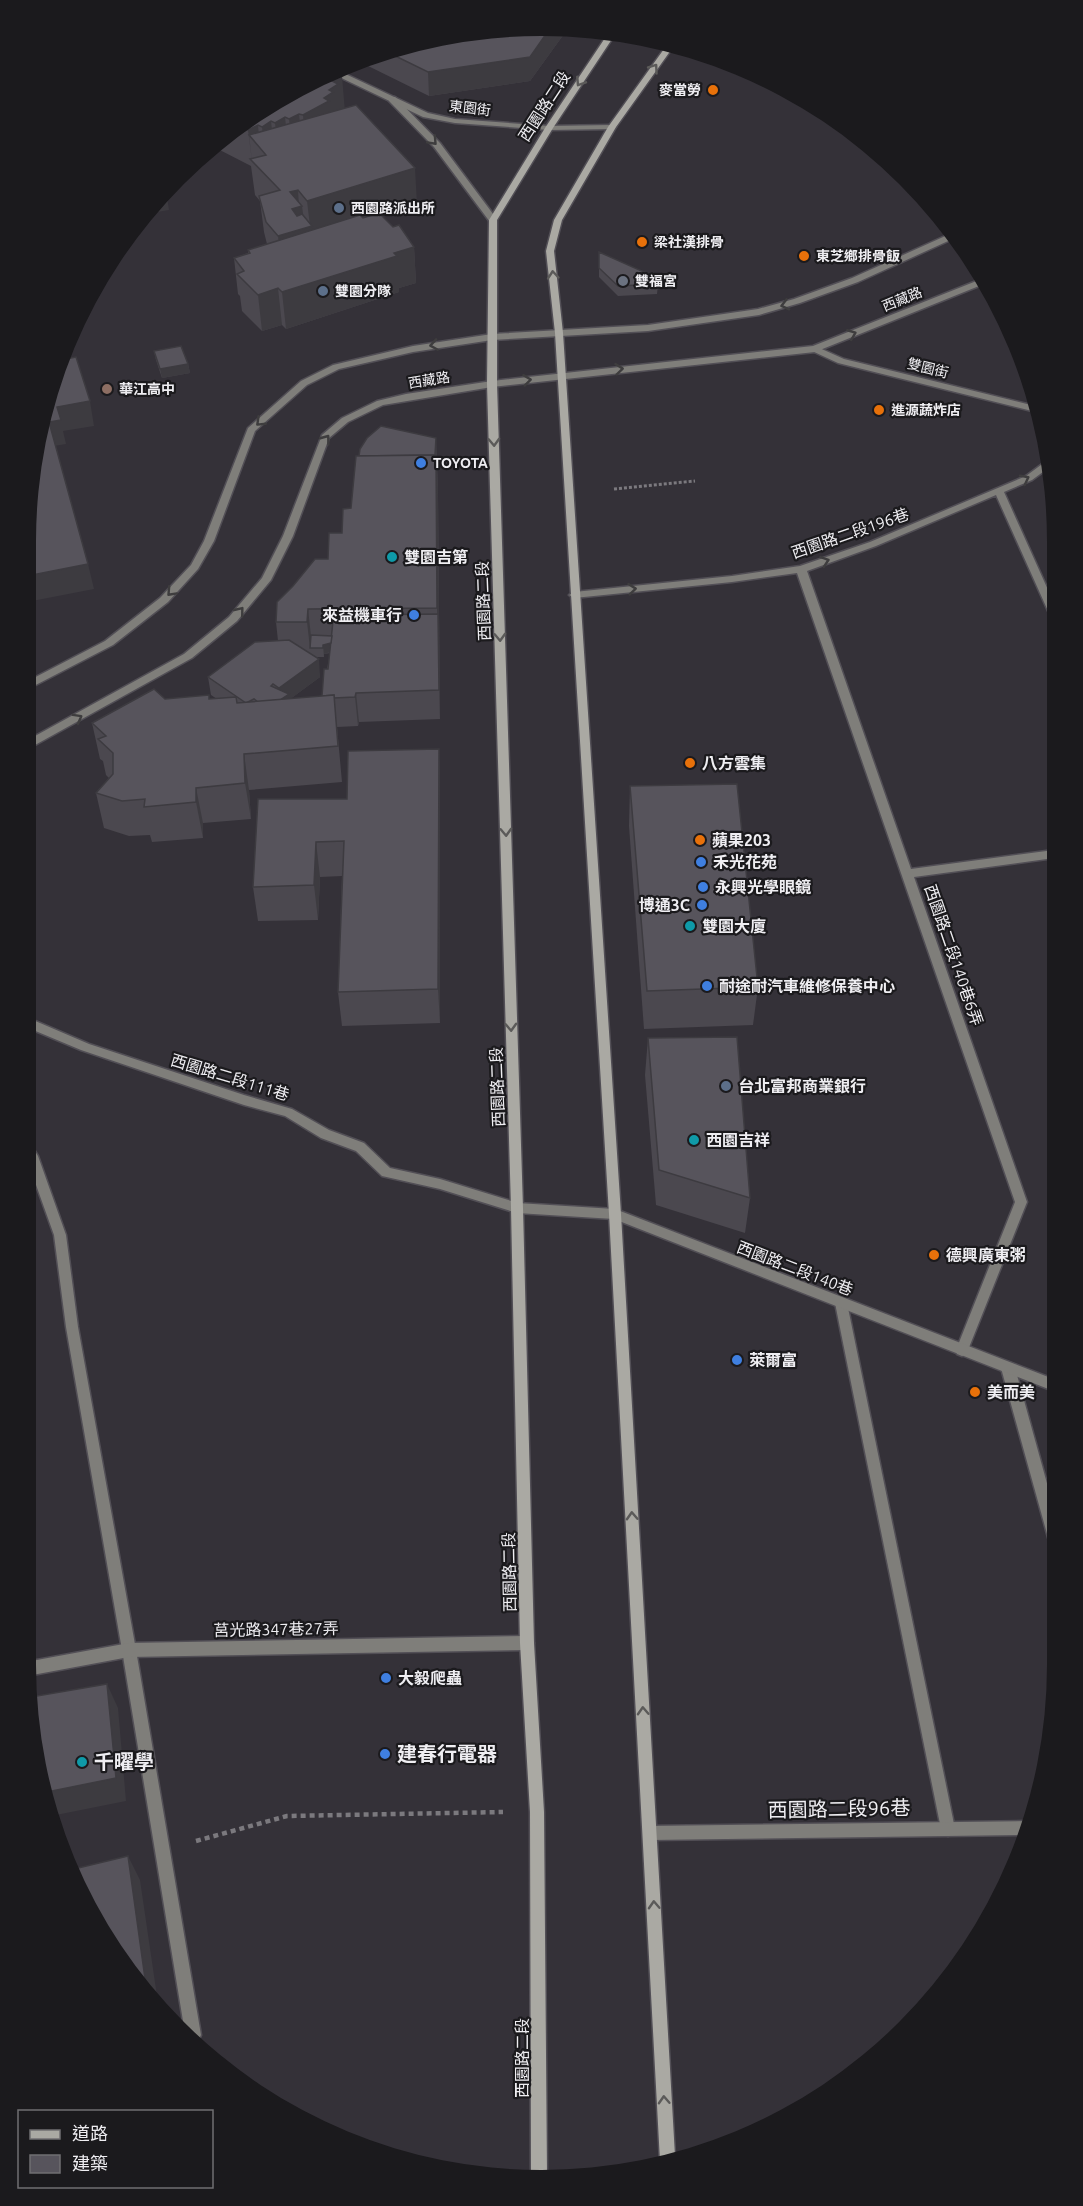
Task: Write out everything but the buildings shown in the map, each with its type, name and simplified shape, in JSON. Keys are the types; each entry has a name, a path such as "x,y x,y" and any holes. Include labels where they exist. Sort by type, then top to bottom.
{"main road":[{"name":"西園路二段","path":"539,2170 537,1812 527,1643 518,1208 492,384 493,220 549,128 607,40"},
{"path":"665,52 612,127 558,220 550,251 559,333 615,1214 667,2154"}],"street":[{"name":"東園街","path":"343,76 426,115 454,121 549,128 612,127"},
{"path":"392,99 437,145 493,220"},
{"name":"西藏路","path":"36,682 108,643 164,600 195,567 209,541 251,429 304,383 336,367 382,355 492,337 648,328 759,312 855,280 946,239"},
{"name":"西藏路","path":"36,740 188,656 233,620 266,580 288,536 325,437 345,420 389,401 492,384 815,349 976,284"},
{"name":"雙園街","path":"815,349 841,360 1029,407"},
{"name":"西園路二段196巷","path":"574,595 732,579 801,568 873,544 1029,478 1042,468"},
{"path":"999,491 1047,598"},
{"name":"西園路二段140巷6弄","path":"801,568 1022,1202 962,1350"},
{"path":"908,874 1047,855"},
{"name":"西園路二段111巷","path":"36,1026 85,1047 244,1100 288,1112 325,1134 360,1147 386,1172 440,1184 518,1208"},
{"path":"36,1167 60,1235 72,1327 129,1650 192,2030"},
{"name":"西園路二段140巷","path":"518,1208 615,1214 1047,1383"},
{"path":"841,1303 948,1829"},
{"path":"1008,1368 1047,1509"},
{"name":"莒光路347巷27弄","path":"36,1667 129,1650 527,1643"},
{"name":"西園路二段96巷","path":"650,1833 1020,1827"}],"path":[{"path":"614,489 695,481"},
{"path":"161,1850 287,1816 537,1812"}],"place":[{"name":"麥當勞","path":"713,90"},
{"name":"西園路派出所","path":"339,208"},
{"name":"梁社漢排骨","path":"642,242"},
{"name":"東芝鄉排骨飯","path":"804,256"},
{"name":"雙福宮","path":"623,281"},
{"name":"雙園分隊","path":"323,291"},
{"name":"華江高中","path":"107,389"},
{"name":"進源蔬炸店","path":"879,410"},
{"name":"TOYOTA","path":"421,463"},
{"name":"雙園吉第","path":"392,557"},
{"name":"來益機車行","path":"414,615"},
{"name":"八方雲集","path":"690,763"},
{"name":"蘋果203","path":"700,840"},
{"name":"禾光花苑","path":"701,862"},
{"name":"永興光學眼鏡","path":"703,887"},
{"name":"博通3C","path":"702,905"},
{"name":"雙園大廈","path":"690,926"},
{"name":"耐途耐汽車維修保養中心","path":"707,986"},
{"name":"台北富邦商業銀行","path":"726,1086"},
{"name":"西園吉祥","path":"694,1140"},
{"name":"德興廣東粥","path":"934,1255"},
{"name":"萊爾富","path":"737,1360"},
{"name":"美而美","path":"975,1392"},
{"name":"大毅爬蟲","path":"386,1678"},
{"name":"建春行電器","path":"385,1754"},
{"name":"千曜學","path":"82,1762"}]}
